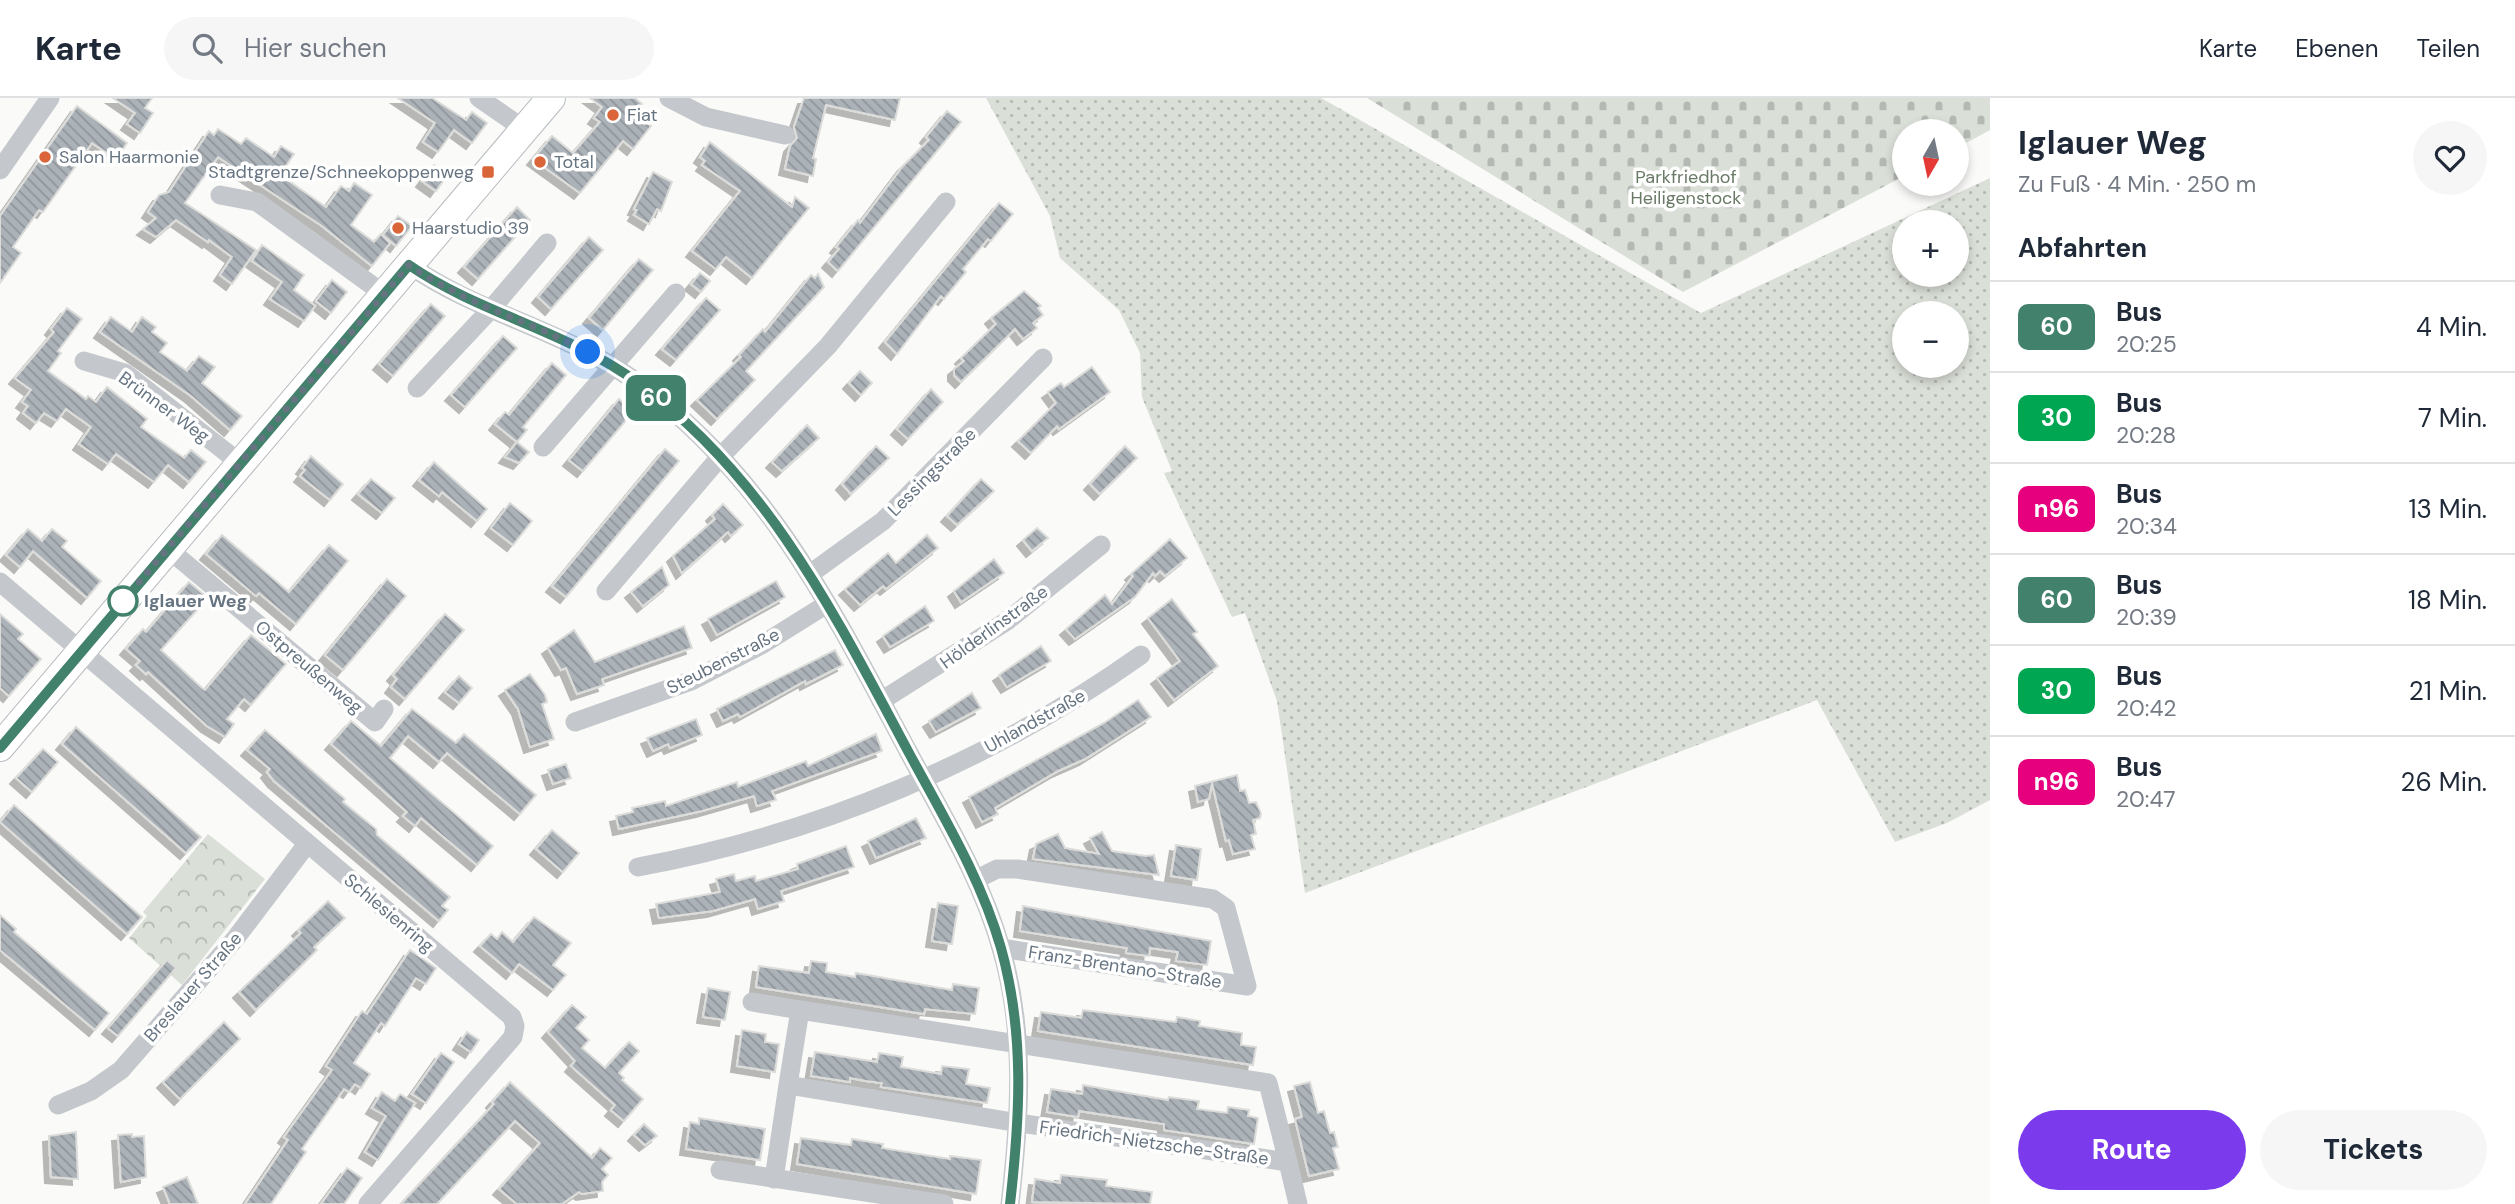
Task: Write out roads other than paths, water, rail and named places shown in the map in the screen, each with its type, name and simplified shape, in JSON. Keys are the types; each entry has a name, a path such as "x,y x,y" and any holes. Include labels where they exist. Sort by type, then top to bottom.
{"street":[{"path":"0,170 50,98"},
{"path":"479,98 524,129"},
{"path":"0,747 551,98"},
{"path":"669,98 706,117 785,135"},
{"path":"220,195 257,202 384,294"},
{"path":"606,591 720,457 828,346 946,202"},
{"path":"417,388 492,308 547,243"},
{"path":"409,265 439,286 562,338 613,366 661,401 720,457 783,531 810,573 977,879 1001,948 1018,1044 1019,1123 1010,1204"},
{"path":"543,447 676,293"},
{"name":"Lessingstraße","path":"810,573 883,521 1043,358"},
{"name":"Brünner Weg","path":"84,361 125,373 240,463"},
{"name":"Hölderlinstraße","path":"881,701 1007,621 1101,545"},
{"name":"Ostpreußenweg","path":"167,548 374,722 384,709"},
{"path":"0,582 82,651"},
{"name":"Steubenstraße","path":"575,722 691,681 763,644 827,604"},
{"name":"Schlesienring","path":"82,651 505,1010 515,1026 513,1037 377,1200"},
{"name":"Uhlandstraße","path":"638,867 766,837 923,778 1016,735 1071,703 1141,655"},
{"name":"Breslauer Straße","path":"58,1105 99,1087 121,1070 235,939 307,844"},
{"name":"Franz-Brentano-Straße","path":"977,879 997,869 1017,869 1213,899 1226,908 1247,986 1001,948"},
{"path":"752,1002 1018,1044"},
{"path":"774,1179 800,1010"},
{"name":"Friedrich-Nietzsche-Straße","path":"1018,1044 1268,1083 1298,1204"},
{"name":"Friedrich-Nietzsche-Straße","path":"788,1085 1019,1123 1289,1162"},
{"path":"720,1170 944,1204"}],"place":[{"name":"Fiat","path":"613,115"},
{"name":"Salon Haarmonie","path":"45,157"},
{"name":"Total","path":"540,162"},
{"name":"Stadtgrenze/Schneekoppenweg","path":"488,172"},
{"name":"Haarstudio 39","path":"398,228"},
{"name":"Iglauer Weg","path":"123,601"}],"park label":[{"name":"Parkfriedhof Heiligenstock","path":"1686,187"}]}
